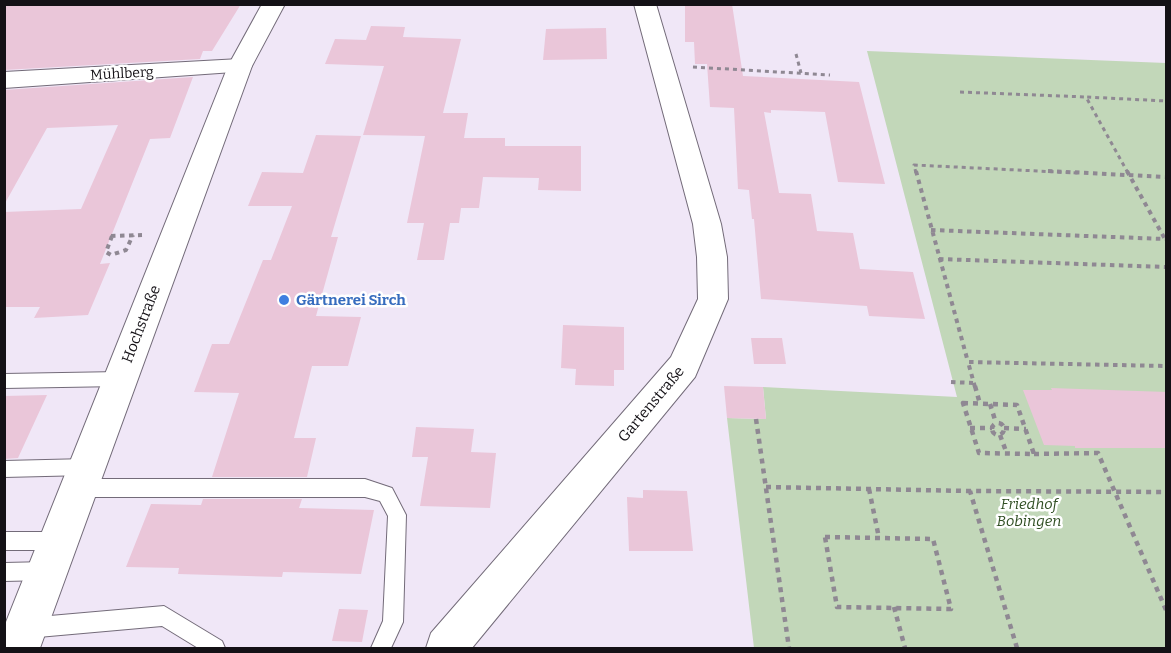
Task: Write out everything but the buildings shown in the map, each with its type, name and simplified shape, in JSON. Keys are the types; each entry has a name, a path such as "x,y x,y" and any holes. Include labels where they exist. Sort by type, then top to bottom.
{"street":[{"name":"Hochstraße","path":"22,638 240,66 273,4"},
{"name":"Gartenstraße","path":"446,648 683,367 713,299 712,262 707,224 645,4"},
{"name":"Mühlberg","path":"4,80 240,66"}],"lane":[{"path":"4,381 120,379"},
{"path":"4,469 83,478 365,488 386,494 397,515 393,622 381,648"},
{"path":"4,541 53,556"},
{"path":"4,572 53,556"},
{"path":"22,638 164,616 215,648"}],"path":[{"path":"796,54 801,73"},
{"path":"662,66 830,75"},
{"path":"960,92 1167,101"},
{"path":"1086,98 1166,240"},
{"path":"980,404 914,165 1167,177"},
{"path":"931,230 1166,240"},
{"path":"125,236 111,236 106,252 111,255 126,250 133,235"},
{"path":"939,259 1167,267"},
{"path":"968,362 1167,366"},
{"path":"951,382 973,383"},
{"path":"1034,454 1017,405 963,403 979,453 1007,454 1034,454 1098,453 1167,610"},
{"path":"990,404 996,423 1004,428 1026,429"},
{"path":"756,419 789,648"},
{"path":"992,428 993,423 996,423"},
{"path":"970,428 992,428 1000,435 1007,454"},
{"path":"1000,435 1005,432 1004,428"},
{"path":"766,487 1167,492"},
{"path":"869,489 879,538"},
{"path":"970,491 1017,648"},
{"path":"825,537 933,538 951,609 894,607 837,607 825,537"},
{"path":"894,607 905,648"}],"green space":[{"name":"Friedhof Bobingen","path":"867,51 1166,63 1166,648 754,648 727,418 766,419 763,387 957,397"}],"place":[{"name":"Gärtnerei Sirch","path":"284,300"}]}
